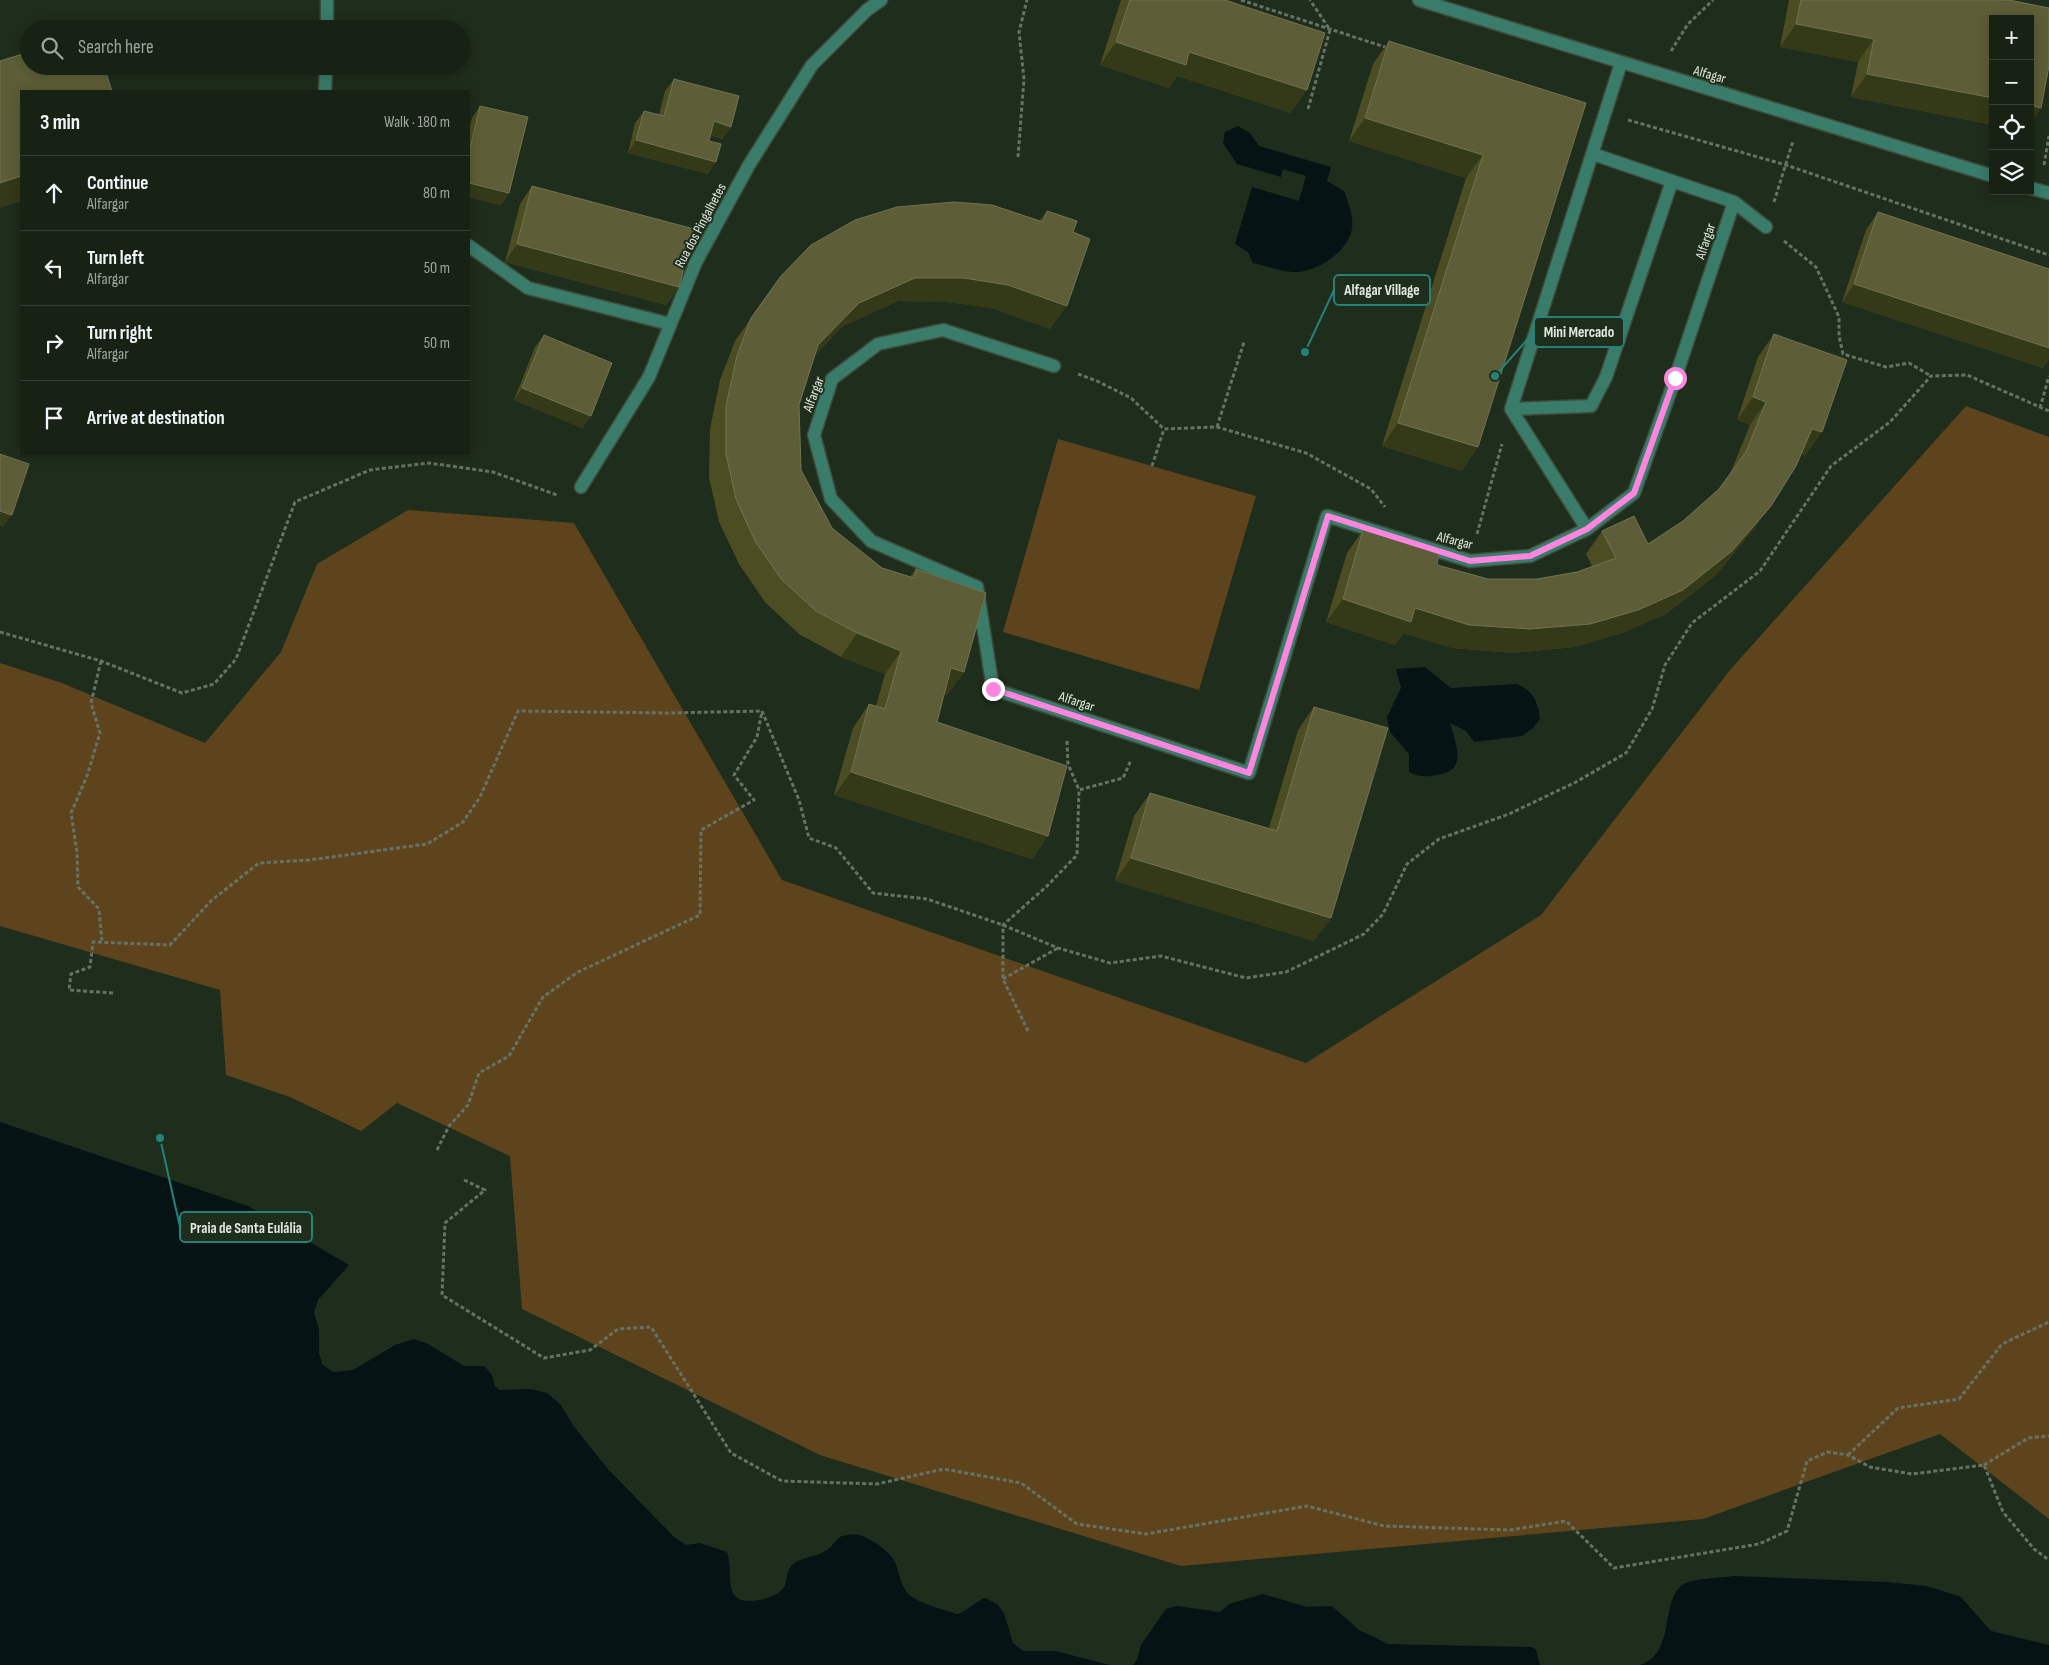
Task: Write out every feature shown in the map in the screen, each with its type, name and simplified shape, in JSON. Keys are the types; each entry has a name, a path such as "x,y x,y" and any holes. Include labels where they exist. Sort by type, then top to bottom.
{"street":[{"path":"327,0 327,20"},
{"name":"Rua dos Pingalhetes","path":"581,487 649,377 696,262 749,165 812,64 868,10 881,0"},
{"name":"Alfagar","path":"1419,0 1989,175"},
{"path":"1511,410 1621,63"},
{"path":"325,90 326,75"},
{"path":"1593,154 1734,202 1766,227"},
{"path":"1511,410 1591,406 1606,378 1672,180"},
{"path":"2034,189 2049,193"},
{"name":"Alfargar","path":"1054,366 943,330 878,344 832,379 814,435 830,499 871,541 977,587 993,689 1249,773 1328,516 1470,561 1530,556 1587,529 1634,493 1734,202"},
{"path":"470,247 528,288 670,324"},
{"path":"1511,410 1587,529"}],"path":[{"path":"1018,157 1024,78 1019,32 1027,0"},
{"path":"1241,0 1397,50"},
{"path":"1308,109 1330,30 1310,0"},
{"path":"1656,74 1688,24 1714,0"},
{"path":"1605,114 1786,165 2049,255"},
{"path":"1801,117 1766,227 1816,267 1839,316 1839,336 1843,354 1886,367 1909,363 1931,376 1967,375 2049,411"},
{"path":"1217,427 1244,342"},
{"path":"762,711 799,800 809,838 836,848 873,894 927,899 1003,925 1058,948 1110,963 1161,956 1246,978 1286,972 1364,934 1382,914 1408,864 1439,839 1509,814 1576,782 1626,753 1652,709 1665,665 1692,623 1760,571 1830,466 1890,422 1931,376"},
{"path":"2040,408 2049,376"},
{"path":"1097,381 1131,398 1164,429 1217,427 1306,453 1371,489 1412,544"},
{"path":"1470,561 1511,410"},
{"path":"1152,466 1164,429"},
{"path":"0,632 101,661 182,693 214,684 236,658 295,502 370,470 429,463 493,472 572,500 581,487"},
{"path":"101,661 91,703 100,733 87,776 71,813 77,852 78,887 99,909 102,942"},
{"path":"113,993 69,990 71,974 90,967 92,942 170,945 212,900 259,863 309,860 427,844 463,822 480,797 518,711 670,713 762,711"},
{"path":"437,1150 449,1126 468,1105 479,1073 509,1056 543,997 578,972 700,915 701,830 754,800 734,775 757,737 762,711"},
{"path":"1028,1032 1003,980 1003,925 1047,886 1077,855 1079,790 1068,764 1067,713"},
{"path":"1079,790 1122,778 1141,737"},
{"path":"1003,980 1058,948"},
{"path":"464,1180 484,1190 446,1223 442,1295 544,1358 590,1350 618,1329 652,1327 731,1452 782,1481 876,1484 944,1469 1021,1483 1077,1524 1146,1534 1307,1506 1384,1526 1510,1530 1566,1521 1614,1568 1759,1544 1788,1531 1807,1461 1828,1452 1848,1455 1870,1467 1912,1474 1984,1465 2028,1438 2049,1436"},
{"path":"1848,1455 1898,1408 1959,1399 2002,1344 2049,1322"},
{"path":"1984,1465 2003,1512 2034,1549 2049,1560"}],"shaded area":[{"path":"1238,126 1250,133 1259,146 1331,167 1327,181 1344,191 1352,219 1352,229 1345,245 1332,258 1315,268 1298,272 1288,271 1253,263 1248,252 1235,244 1252,187 1299,201 1306,176 1283,169 1281,177 1237,164 1223,143 1225,132"},
{"path":"1966,406 2049,437 2049,1519 1940,1434 1703,1519 1181,1566 820,1455 522,1309 510,1156 397,1103 361,1131 290,1097 226,1075 220,990 0,926 0,663 62,683 205,743 281,652 317,564 408,510 574,523 782,880 1306,1063 1541,915 1730,670"},
{"path":"1058,439 1256,496 1199,690 1003,632"},
{"path":"1425,667 1451,688 1516,684 1527,690 1534,697 1540,719 1533,728 1522,736 1474,742 1466,731 1450,723 1457,748 1457,763 1446,773 1432,776 1413,774 1409,772 1409,754 1390,732 1387,717 1401,688 1396,669"},
{"path":"0,1122 248,1206 349,1265 318,1300 314,1313 319,1329 319,1353 322,1364 333,1372 353,1370 395,1345 414,1339 428,1344 464,1366 485,1366 493,1377 494,1385 499,1390 531,1389 547,1393 560,1404 573,1425 607,1468 674,1537 686,1545 700,1543 727,1552 733,1593 741,1600 761,1600 781,1591 786,1582 788,1570 795,1562 829,1549 840,1537 859,1535 874,1542 893,1558 907,1593 916,1599 933,1607 957,1614 986,1598 997,1604 1004,1613 1013,1643 1023,1651 1055,1651 1110,1665 0,1665"},
{"path":"1734,1576 1887,1582 1927,1586 1961,1597 1991,1631 2049,1645 2049,1665 1640,1665 1651,1659 1659,1649 1664,1638 1676,1591 1689,1582"},
{"path":"1263,1594 1307,1607 1332,1606 1359,1630 1388,1644 1532,1647 1536,1650 1540,1665 1133,1665 1137,1660 1141,1645 1166,1609 1177,1606 1220,1612 1229,1604"}],"building":[{"path":"1130,0 1225,0 1325,33 1307,90 1189,52 1186,65 1116,42"},
{"path":"1801,0 2009,0 2049,8 2049,66 2041,108 2034,106 2034,15 1989,15 1989,97 1867,74 1874,39 1796,24"},
{"path":"1389,41 1586,103 1478,447 1398,423 1483,155 1365,118"},
{"path":"20,55 20,75 107,75 112,90 20,90 20,176 0,183 0,61"},
{"path":"674,79 739,96 731,127 714,121 709,141 721,144 716,162 636,140 644,111 664,116"},
{"path":"480,106 528,117 509,193 470,183 470,149"},
{"path":"532,186 694,229 679,287 517,244"},
{"path":"954,202 992,205 1043,222 1047,211 1077,221 1073,232 1090,239 1067,306 1008,285 964,278 915,278 859,303 818,345 799,405 801,470 832,528 882,568 914,578 916,569 986,593 964,672 951,668 937,722 1067,766 1048,836 851,772 869,704 885,709 901,651 857,633 816,611 781,579 755,541 736,499 726,454 726,406 737,356 751,318 781,276 811,245 855,220 897,207"},
{"path":"1878,212 2049,269 2049,348 1854,284"},
{"path":"1774,334 1847,360 1822,432 1812,429 1796,466 1771,506 1732,551 1683,590 1638,610 1590,624 1530,629 1469,625 1415,608 1411,622 1343,599 1363,530 1439,553 1437,565 1488,579 1537,579 1577,572 1616,558 1602,531 1634,516 1648,544 1683,521 1719,489 1746,452 1766,402 1753,397"},
{"path":"544,335 612,363 591,416 522,388"},
{"path":"0,454 29,464 12,515 0,511"},
{"path":"1314,707 1388,728 1331,918 1131,858 1150,793 1277,831"}],"place":[{"name":"Alfagar Village","path":"1305,352"},
{"name":"Mini Mercado","path":"1495,376"},
{"name":"Praia de Santa Eulália","path":"160,1138"}],"route":[{"path":"993,689 1249,773 1328,516 1470,561 1530,556 1587,529 1634,493 1675,378"}]}
